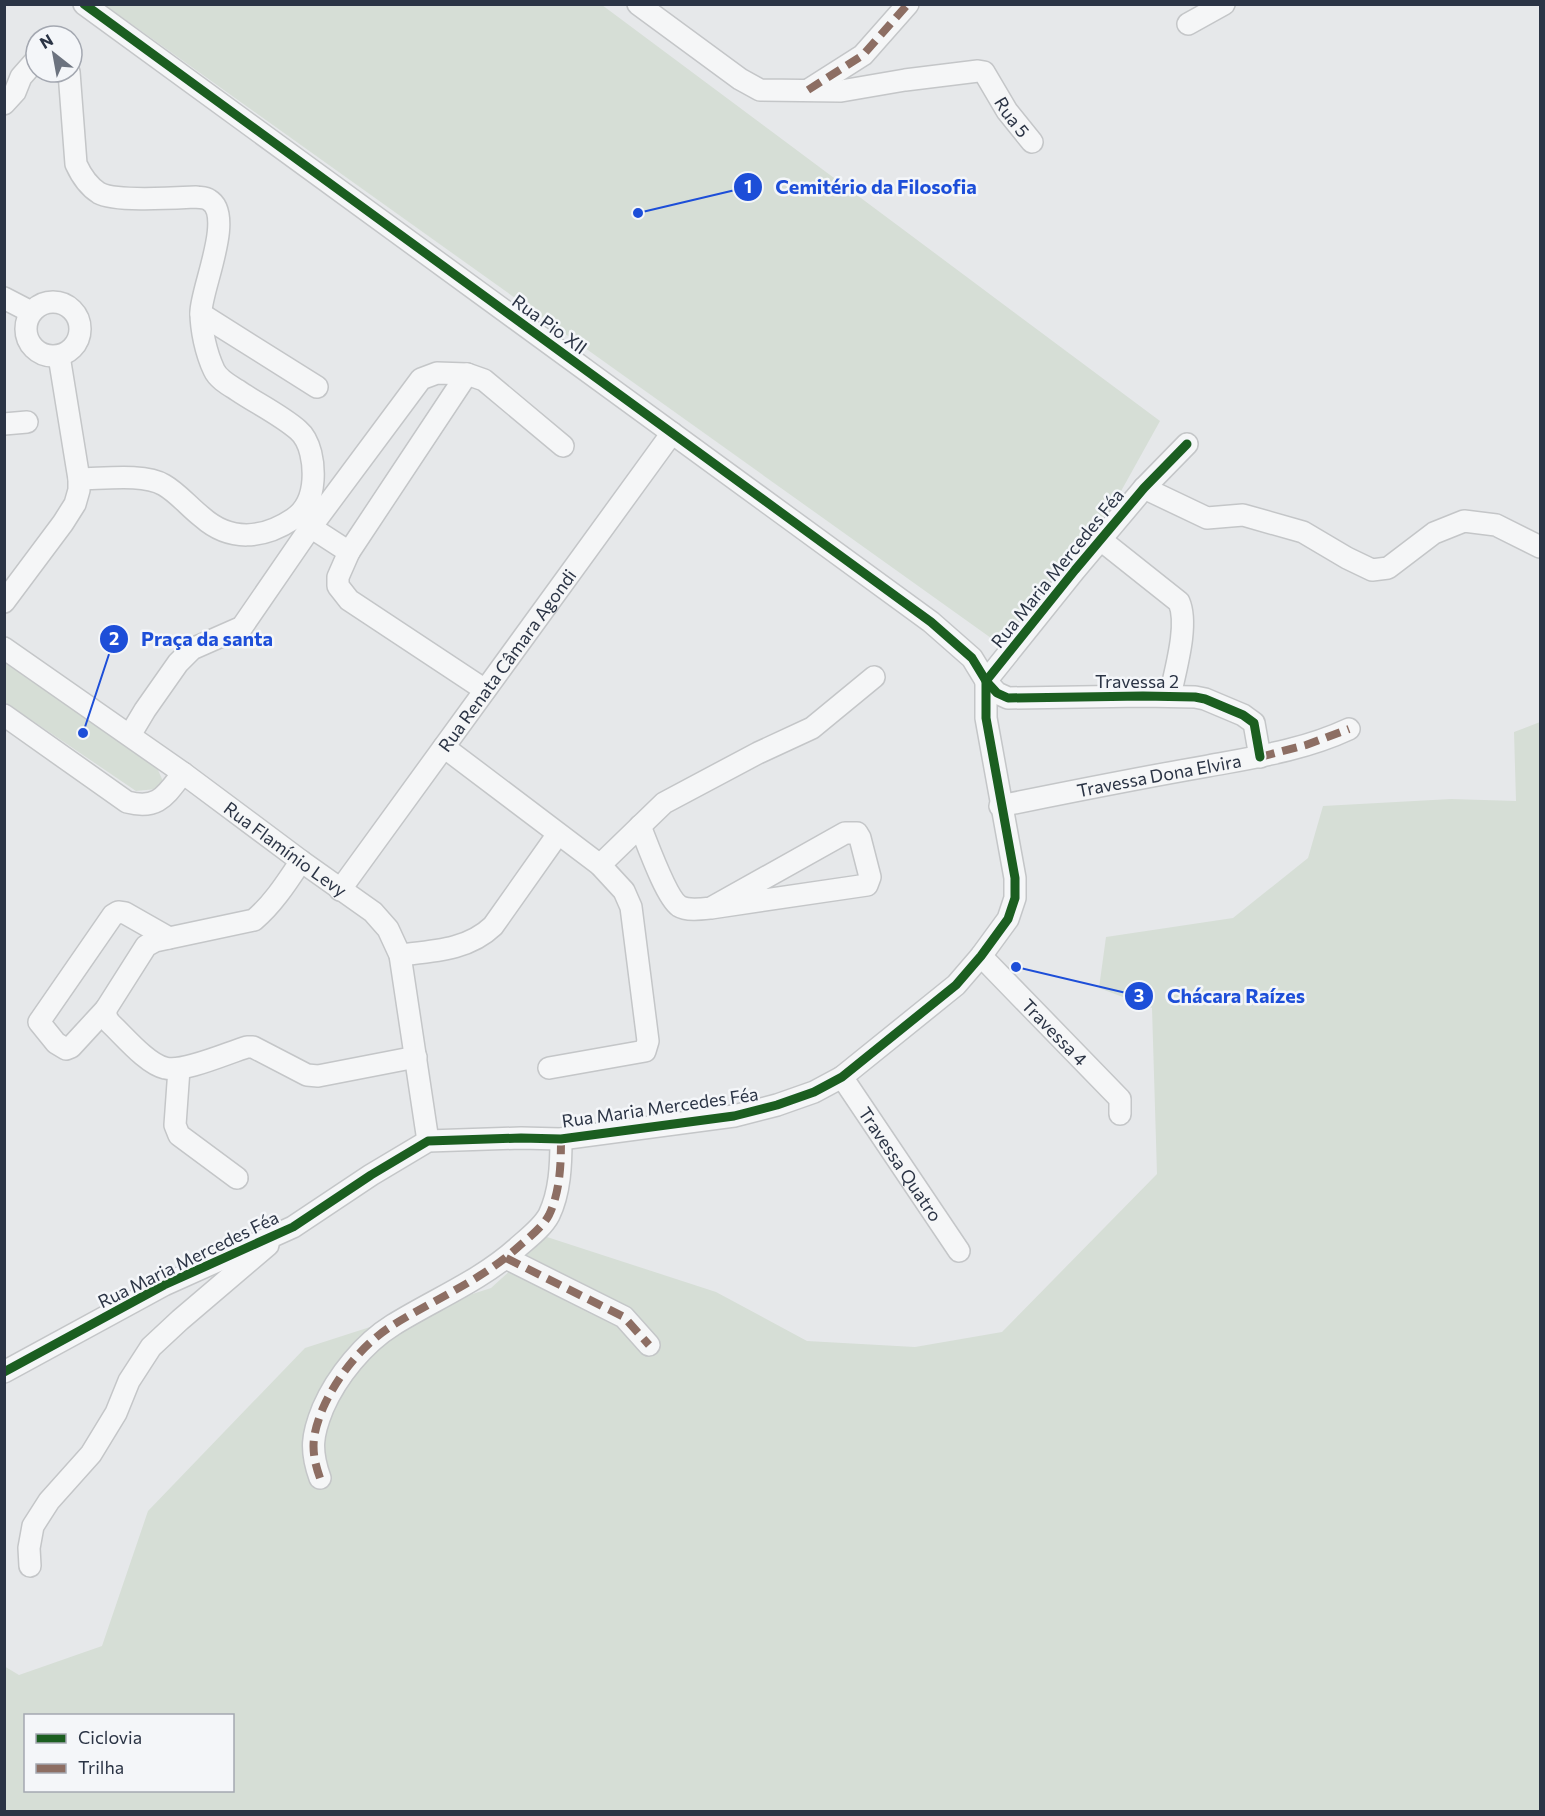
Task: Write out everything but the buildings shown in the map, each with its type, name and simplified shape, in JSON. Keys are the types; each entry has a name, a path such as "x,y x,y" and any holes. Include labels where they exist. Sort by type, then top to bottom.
{"street":[{"name":"Rua Pio XII","path":"84,4 931,622 972,658 986,681"},
{"path":"638,4 740,79 760,90 776,92 808,90 863,55 908,4"},
{"path":"1188,24 1224,4"},
{"name":"Rua 5","path":"808,90 841,91 978,70 984,72 1007,111 1032,142"},
{"path":"4,104 15,92 24,74"},
{"path":"70,84 76,164 80,174 100,194 114,197 196,197 207,198 213,203 217,210 219,230 202,299 201,314 214,371 219,377 299,431 308,445 314,474 312,494 306,506 295,518 256,535 236,536 205,520 164,485 148,479 79,479"},
{"path":"4,298 32,312"},
{"path":"55,302 68,305 77,315 81,327 78,340 71,350 59,356 46,355 34,349 27,338 26,324 32,312 42,304 55,302"},
{"path":"201,314 317,387"},
{"path":"4,602 63,524 75,504 79,490 59,356"},
{"path":"130,735 178,663 192,649 242,627 421,379 437,373 467,374 484,380 563,446"},
{"path":"467,374 349,552 338,577 338,586 349,600 485,690"},
{"path":"4,424 27,422"},
{"name":"Rua Renata Câmara Agondi","path":"340,890 672,433"},
{"name":"Rua Maria Mercedes Féa","path":"4,1372 164,1285 293,1227 371,1175 428,1141 561,1139 734,1116 777,1106 814,1092 842,1077 956,985 1008,919 1015,898 1015,878 1000,806 986,718 986,681 1144,488 1187,444"},
{"path":"1144,488 1208,518 1243,515 1303,532 1372,570 1388,568 1434,533 1464,521 1496,525 1540,548"},
{"path":"312,528 349,552"},
{"path":"1101,540 1173,596 1181,608 1182,626 1170,696"},
{"name":"Rua Flamínio Levy","path":"4,648 130,735 373,912 388,929 400,955 428,1141"},
{"path":"600,864 664,803 758,753 812,728 874,677"},
{"name":"Travessa 2","path":"986,681 997,693 1008,698 1019,699 1170,696 1205,699 1250,719 1254,723 1260,757"},
{"path":"4,715 127,802 141,806 164,798 183,773"},
{"name":"Travessa Dona Elvira","path":"1000,806 1260,757 1306,745 1349,729"},
{"path":"444,747 600,864 624,891 632,907 648,1041 645,1052 549,1068"},
{"path":"640,826 670,894 679,906 694,909 711,908 867,885 870,877 860,838 857,833 845,833 711,908"},
{"path":"400,955 446,949 470,943 483,935 493,926 558,834"},
{"path":"169,938 125,913 118,912 113,915 39,1022 56,1043 66,1049 71,1047 106,1009 146,946 154,941 169,938 254,920 289,880 301,861"},
{"name":"Travessa 4","path":"981,956 1120,1098 1120,1114"},
{"path":"106,1009 106,1017 110,1023 153,1063 165,1068 179,1069 247,1047 253,1047 306,1075 318,1076 416,1057"},
{"path":"179,1069 175,1125 179,1135 237,1179"},
{"name":"Travessa Quatro","path":"842,1077 959,1251"},
{"path":"320,1478 315,1463 313,1434 327,1398 347,1367 391,1326 484,1274 537,1230 548,1217 554,1202 560,1173 561,1139"},
{"path":"30,1566 29,1548 33,1526 49,1501 91,1454 116,1413 129,1381 151,1347 269,1244 293,1227"},
{"path":"506,1258 624,1317 649,1345"}],"shaded area":[{"path":"105,5 602,5 1160,421 1110,511 1005,648"},
{"path":"4,650 154,761 166,788 136,791 5,702"},
{"path":"1540,722 1540,1811 5,1811 4,1666 19,1675 102,1646 148,1511 305,1348 491,1288 547,1237 716,1292 807,1341 915,1347 1002,1332 1157,1174 1152,1008 1099,988 1106,937 1233,918 1308,858 1323,806 1451,799 1516,801 1514,732"}],"marked path":[{"path":"808,90 863,55 908,4"},
{"path":"1260,757 1306,745 1349,729"},
{"path":"320,1478 314,1451 316,1426 329,1396 344,1372 382,1332 488,1270 539,1229 549,1215 556,1197 561,1139"},
{"path":"506,1258 624,1317 649,1345"}],"cycle path":[{"path":"84,4 931,622 972,658 986,681 997,693 1008,698 1143,696 1205,699 1243,715 1254,723 1260,757"},
{"path":"4,1372 164,1285 293,1227 371,1175 428,1141 561,1139 734,1116 777,1105 814,1092 842,1077 956,985 1008,919 1015,898 1015,878 986,718 986,681 1144,488 1187,444"}],"place":[{"name":"Cemitério da Filosofia","path":"638,213"},
{"name":"Praça da santa","path":"83,733"},
{"name":"Chácara Raízes","path":"1016,967"}]}
